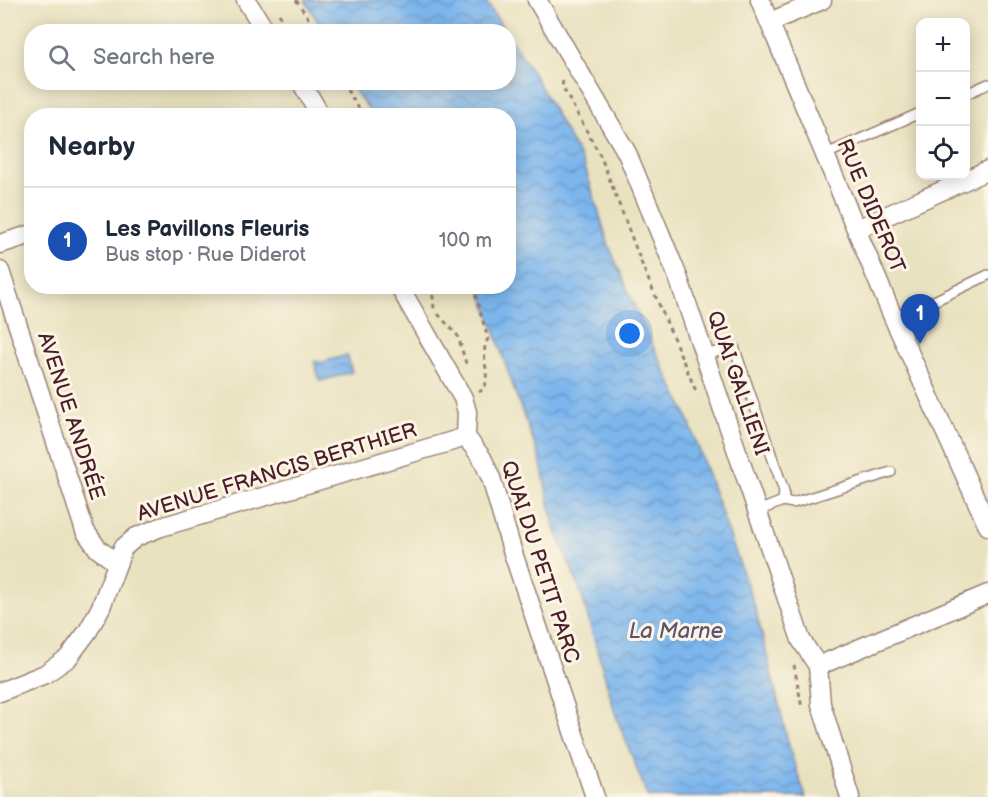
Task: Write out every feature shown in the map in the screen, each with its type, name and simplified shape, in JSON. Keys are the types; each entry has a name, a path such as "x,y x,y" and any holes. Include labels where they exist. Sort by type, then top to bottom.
{"street":[{"path":"246,0 261,24"},
{"name":"QUAI GALLIENI","path":"537,0 627,153 678,277 801,640 818,666 821,704 850,797"},
{"name":"RUE DIDEROT","path":"760,0 893,317 988,526"},
{"path":"770,22 822,0"},
{"path":"306,90 318,108"},
{"path":"857,229 988,170"},
{"path":"0,244 24,236"},
{"name":"AVENUE ANDRÉE","path":"0,271 85,531 98,549 117,563"},
{"path":"404,294 463,398 467,412 466,437"},
{"name":"AVENUE FRANCIS BERTHIER","path":"0,692 45,674 68,658 101,607 123,548 136,537 161,527 466,437"},
{"name":"QUAI DU PETIT PARC","path":"466,437 482,458 491,478 512,550 595,797"},
{"path":"818,666 988,594"}],"lane":[{"path":"970,92 988,84"},
{"path":"826,154 916,115"},
{"path":"893,317 988,275"},
{"path":"705,355 734,347 784,491 783,501"},
{"path":"758,511 783,501 793,503 891,472"}],"path":[{"path":"296,0 312,24"},
{"path":"564,73 562,86 601,157 643,267 696,391"},
{"path":"347,90 359,108"},
{"path":"474,294 488,339 484,346 487,367 486,384 484,389 475,394"},
{"path":"437,314 458,336 469,375"},
{"path":"792,657 803,712"}],"water":[{"path":"305,0 485,0 500,24 319,24"},
{"name":"La Marne","path":"516,48 531,70 584,164 609,246 642,323 686,413 755,607 791,754 806,797 648,797 616,716 580,590 554,526 540,459 482,294 516,294 516,108 368,108 354,90 516,90"},
{"path":"347,355 352,372 320,381 314,362 320,363"}],"place":[{"name":"Les Pavillons Fleuris","path":"920,344"}]}
